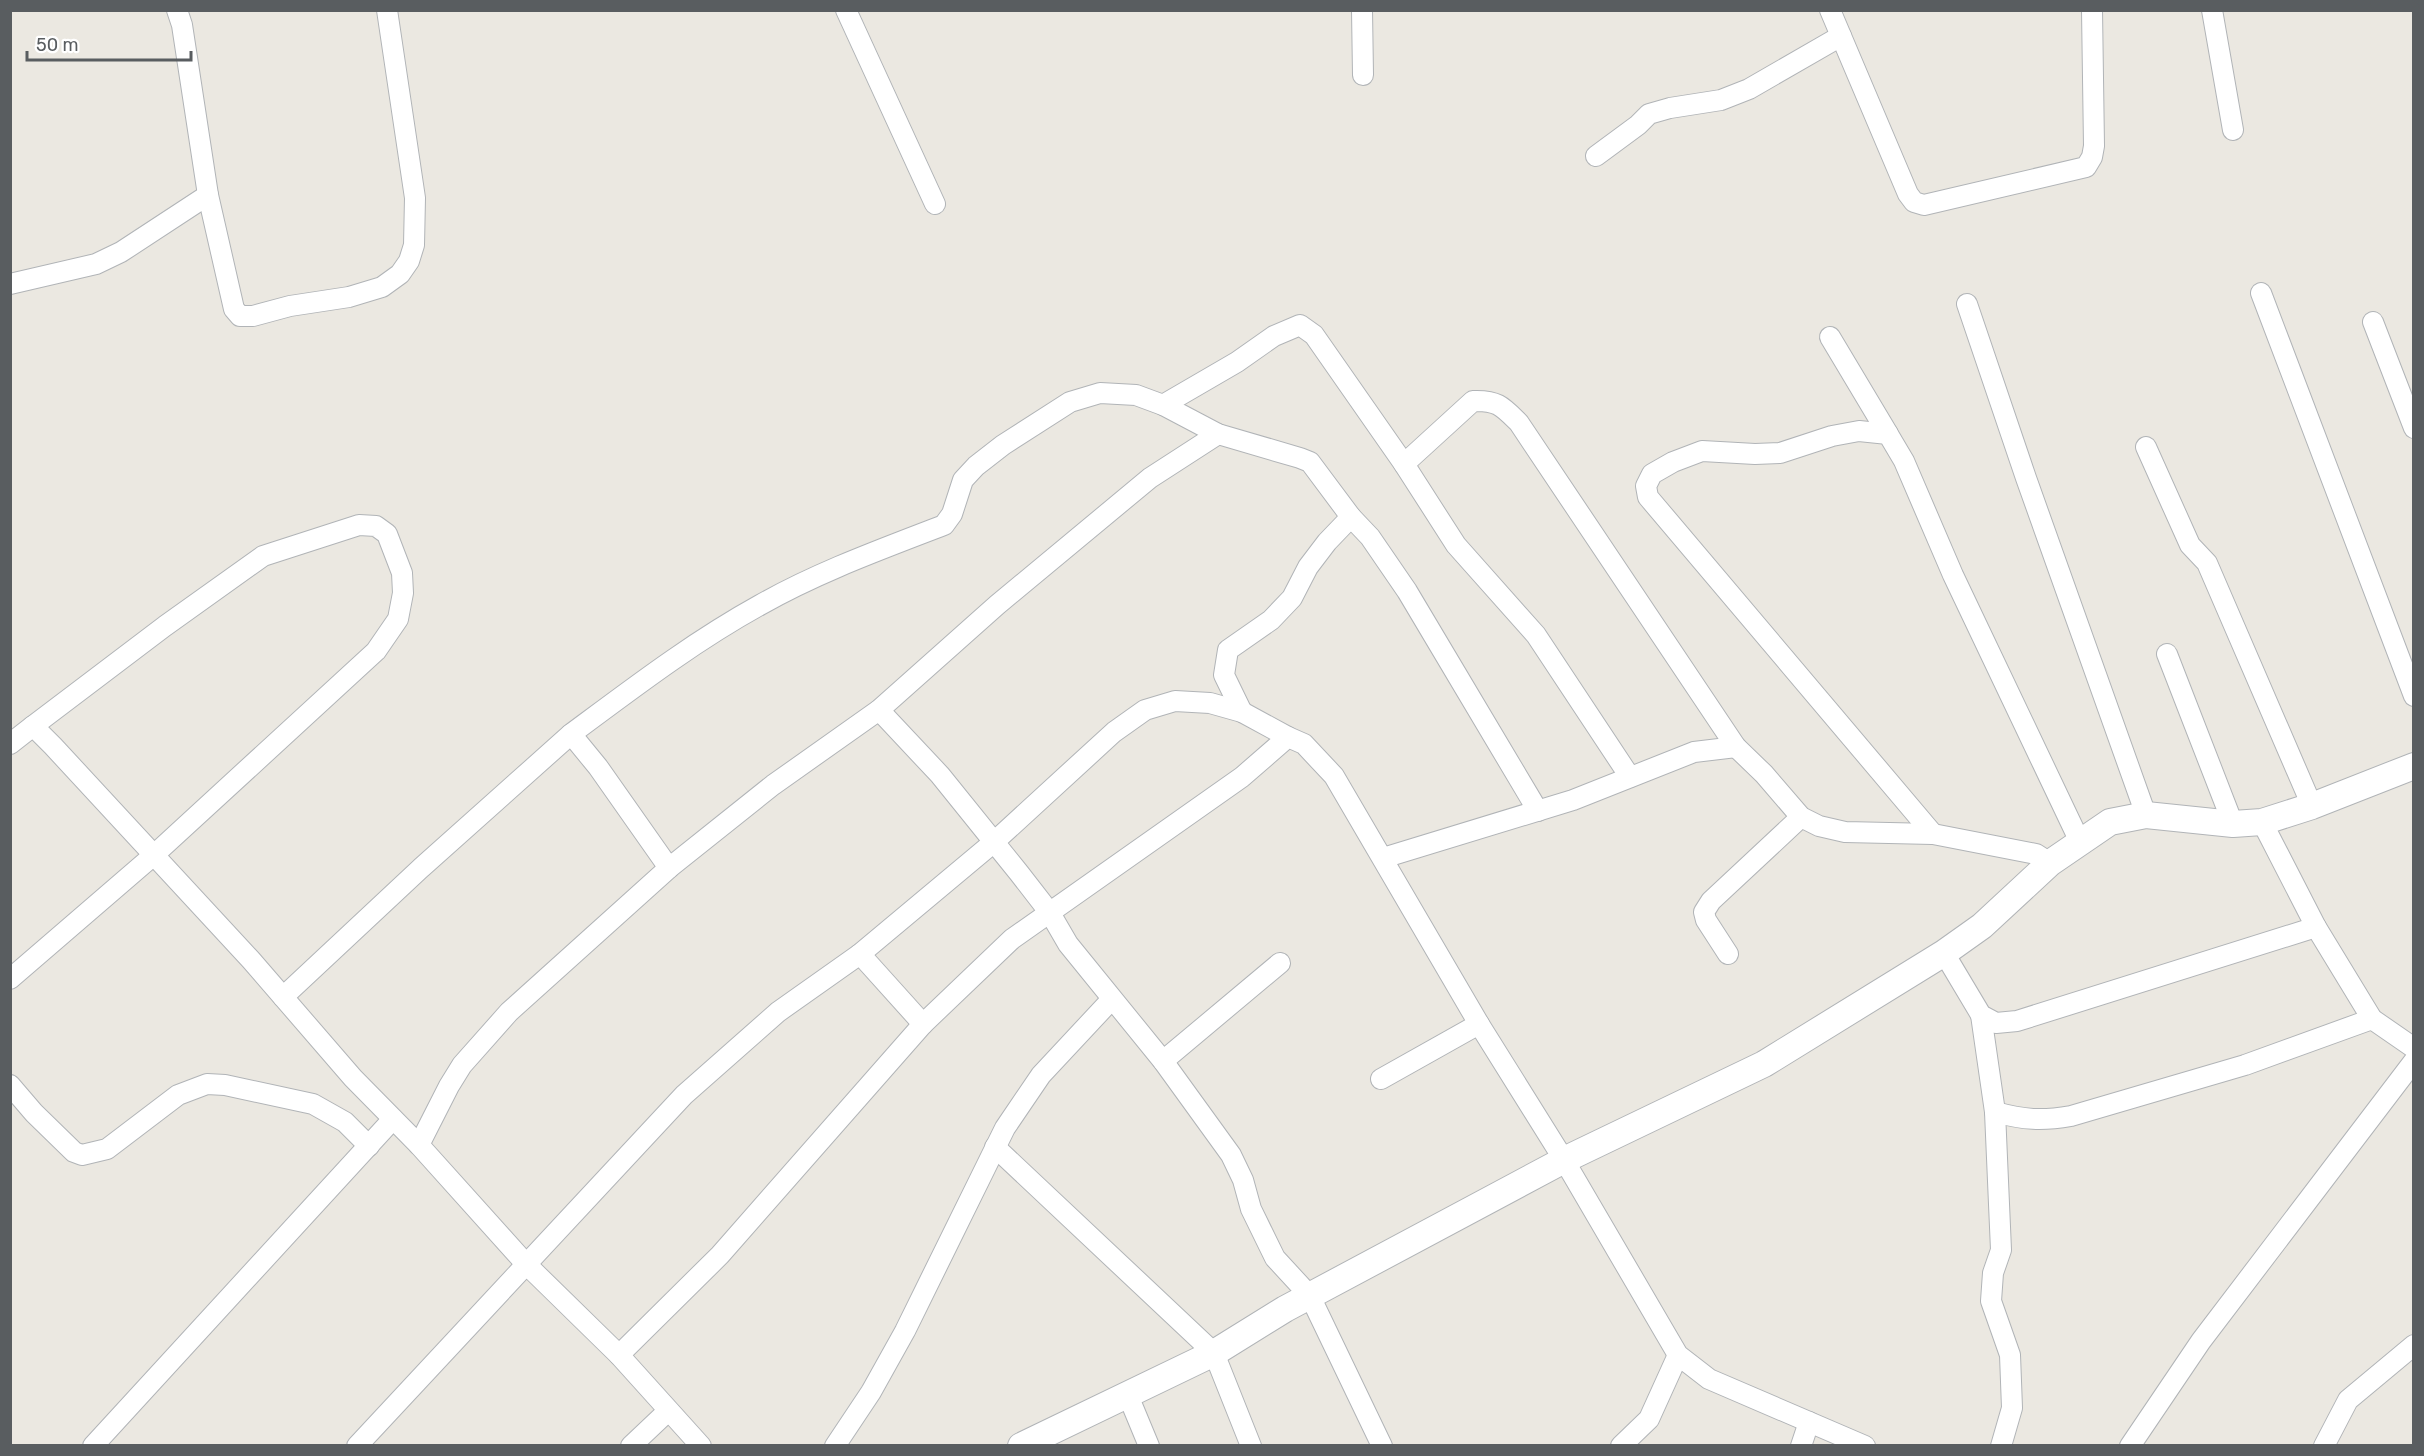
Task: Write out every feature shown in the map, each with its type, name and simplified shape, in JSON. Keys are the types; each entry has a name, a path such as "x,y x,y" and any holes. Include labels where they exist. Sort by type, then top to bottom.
{"street":[{"path":"177,10 182,25 208,195 234,309 240,316 253,316 290,306 349,297 382,287 400,274 409,261 414,245 415,198 387,10"},
{"path":"846,10 934,204"},
{"path":"1362,10 1363,75"},
{"path":"1830,10 1908,194 1914,202 1924,205 2086,167 2092,157 2094,146 2092,10"},
{"path":"2212,10 2233,130"},
{"path":"1596,156 1649,114 1670,108 1721,100 1749,89 1841,36"},
{"path":"10,284 96,264 121,252 208,195"},
{"path":"2260,293 2414,696"},
{"path":"1967,304 2026,478 2146,815"},
{"path":"2373,322 2414,428"},
{"path":"1163,405 1237,362 1274,336 1300,325 1314,335 1404,464 1456,545 1536,635 1630,777"},
{"path":"1830,338 1904,461 1953,575 2080,842"},
{"path":"283,997 421,868 571,734 690,646 762,603 840,567 944,525 952,514 963,480 976,466 1003,445 1070,402 1100,393 1136,395 1163,405 1218,434 1287,453 1310,462 1351,518 1370,537 1407,591 1538,811"},
{"path":"1404,464 1473,401 1486,400 1498,403 1519,423 1736,747 1764,774 1801,817 1819,826 1845,832 1933,834 2036,854 2050,863"},
{"path":"1888,434 1859,431 1832,436 1780,453 1702,451 1673,462 1652,474 1646,486 1648,497 1933,834"},
{"path":"419,1145 462,1065 509,1012 669,868 773,785 879,710 997,605 1150,478 1218,434"},
{"path":"2146,447 2190,544 2207,563 2312,806"},
{"path":"1242,712 1224,675 1228,651 1271,620 1292,598 1308,567 1327,542 1351,518"},
{"path":"10,744 165,626 263,556 359,525 376,526 387,534 402,573 403,592 398,619 376,651 155,854 10,980"},
{"path":"2167,654 2219,791 2234,824"},
{"path":"357,1446 684,1095 778,1012 860,954 994,842 1095,747 1145,710 1175,701 1210,703 1242,712 1304,744 1334,776 1479,1024 1564,1160 1678,1355 1709,1380 1865,1446"},
{"path":"879,710 940,775 994,842 1050,913 1068,945 1163,1061 1232,1155 1243,1180 1251,1209 1275,1258 1310,1296 1382,1446"},
{"path":"33,726 155,854 352,1078 419,1145 526,1264 619,1355 701,1446"},
{"path":"571,734 598,767 669,868"},
{"path":"619,1355 720,1255 923,1024 1012,939 1242,777 1288,737"},
{"path":"1383,858 1573,800 1694,752 1736,747"},
{"path":"1021,1446 1214,1353 1310,1296 1564,1160 1764,1064 1944,953 1982,926 2050,863 2110,822 2146,815 2234,824 2262,822 2312,806 2414,766"},
{"path":"1728,954 1706,920 1704,912 1711,901 1801,817"},
{"path":"2262,822 2316,927 2372,1019 2414,1048"},
{"path":"1981,1015 1996,1023 2017,1021 2316,927"},
{"path":"1944,953 1981,1015 1995,1112 2001,1250 1993,1274 1991,1301 2010,1355 2012,1408 2001,1446"},
{"path":"860,954 923,1024"},
{"path":"1163,1061 1280,963"},
{"path":"835,1446 871,1392 905,1331 1005,1128 1041,1075 1111,1000"},
{"path":"1995,1112 2020,1119 2045,1121 2072,1116 2245,1065 2372,1019"},
{"path":"1381,1079 1479,1024"},
{"path":"2130,1446 2201,1341 2414,1060"},
{"path":"10,1085 42,1121 74,1152 82,1155 107,1149 178,1095 207,1084 225,1085 313,1104 345,1122 369,1146"},
{"path":"93,1446 393,1119"},
{"path":"995,1147 1214,1353 1251,1446"},
{"path":"2324,1446 2348,1400 2414,1345"},
{"path":"1621,1446 1649,1419 1678,1355"},
{"path":"1127,1393 1149,1446"},
{"path":"631,1446 668,1411"},
{"path":"1801,1446 1809,1422"}]}
